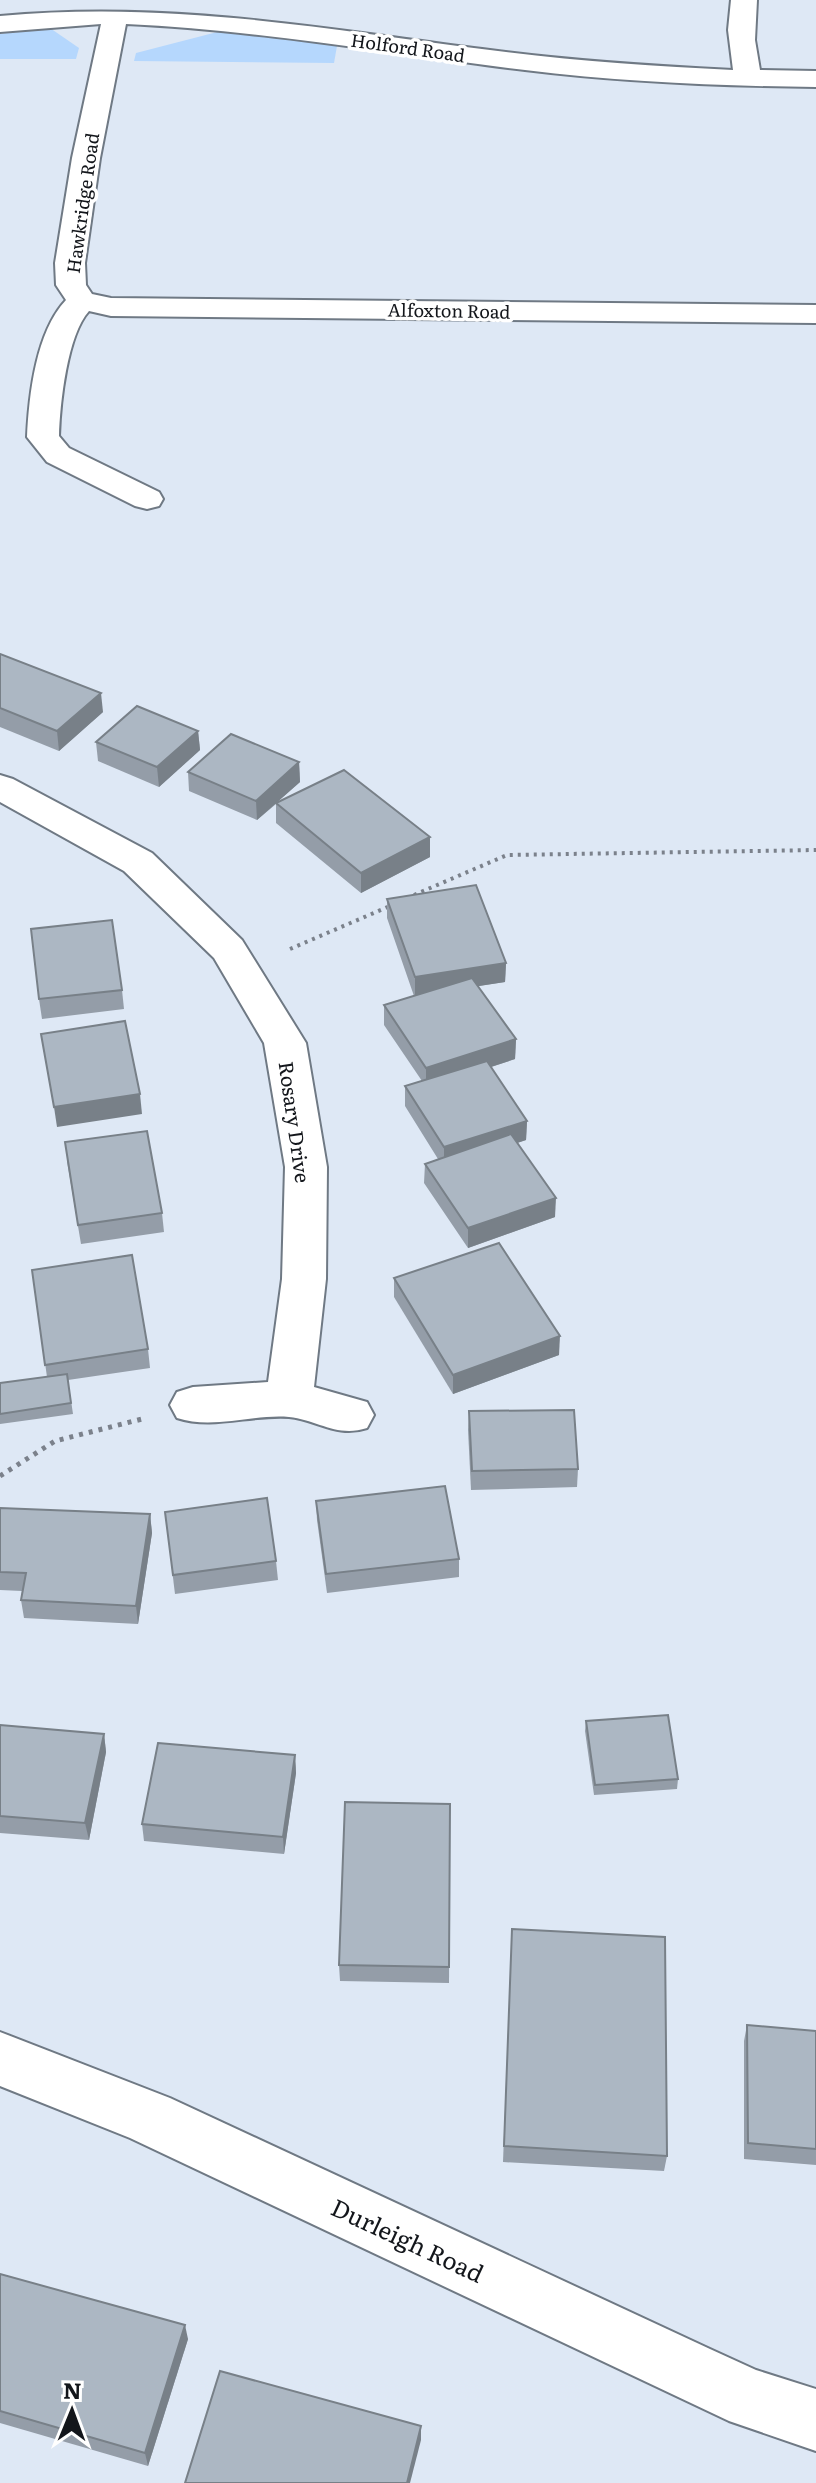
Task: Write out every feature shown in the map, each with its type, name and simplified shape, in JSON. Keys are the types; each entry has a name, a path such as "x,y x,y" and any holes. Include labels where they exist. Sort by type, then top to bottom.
{"street":[{"path":"744,0 742,53 749,79"},
{"name":"Holford Road","path":"0,24 20,10 237,25 591,69 749,79 816,79"},
{"name":"Hawkridge Road","path":"115,17 86,158 70,263 71,285 82,301 66,318 55,357 44,414 43,437 58,455 147,499"},
{"name":"Alfoxton Road","path":"82,301 111,307 816,314"},
{"path":"115,482 149,462"},
{"name":"Rosary Drive","path":"0,787 138,862 228,949 285,1043 306,1167 304,1279 289,1399"},
{"path":"193,1405 289,1399 351,1415"},
{"name":"Durleigh Road","path":"0,2059 150,2118 713,2383 816,2420"}],"path":[{"path":"409,898 507,855 816,850"},
{"path":"241,970 395,904"},
{"path":"0,1476 55,1441 193,1405"}],"shaded area":[{"path":"47,26 79,48 76,59 0,59 0,34"},
{"path":"225,30 337,46 334,63 134,61 136,53"}],"building":[{"path":"0,654 101,693 57,731 0,708"},
{"path":"137,706 198,731 157,767 96,742"},
{"path":"231,734 299,762 256,801 188,772"},
{"path":"344,770 430,837 361,873 276,803"},
{"path":"476,885 506,963 415,977 387,899"},
{"path":"112,920 122,990 39,999 31,929"},
{"path":"472,978 516,1039 426,1068 384,1005"},
{"path":"125,1021 140,1094 54,1107 41,1034"},
{"path":"487,1061 527,1121 444,1147 405,1086"},
{"path":"147,1131 162,1213 78,1225 65,1142"},
{"path":"511,1134 556,1198 468,1228 425,1164"},
{"path":"499,1243 560,1336 453,1375 394,1278"},
{"path":"132,1255 148,1349 45,1365 32,1270"},
{"path":"67,1374 71,1403 0,1414 0,1383"},
{"path":"574,1410 578,1469 472,1471 469,1411"},
{"path":"445,1486 459,1559 326,1574 316,1501"},
{"path":"267,1498 276,1561 173,1575 165,1512"},
{"path":"0,1508 150,1514 136,1606 21,1600 26,1573 0,1572"},
{"path":"668,1715 678,1779 595,1785 586,1721"},
{"path":"0,1725 104,1734 85,1823 0,1816"},
{"path":"158,1743 295,1755 283,1837 142,1824"},
{"path":"345,1802 450,1804 449,1967 339,1965"},
{"path":"512,1929 665,1937 667,2156 504,2146"},
{"path":"747,2025 816,2031 816,2149 748,2143"},
{"path":"0,2274 185,2325 145,2453 0,2411"},
{"path":"220,2371 421,2426 407,2483 185,2483"}]}
